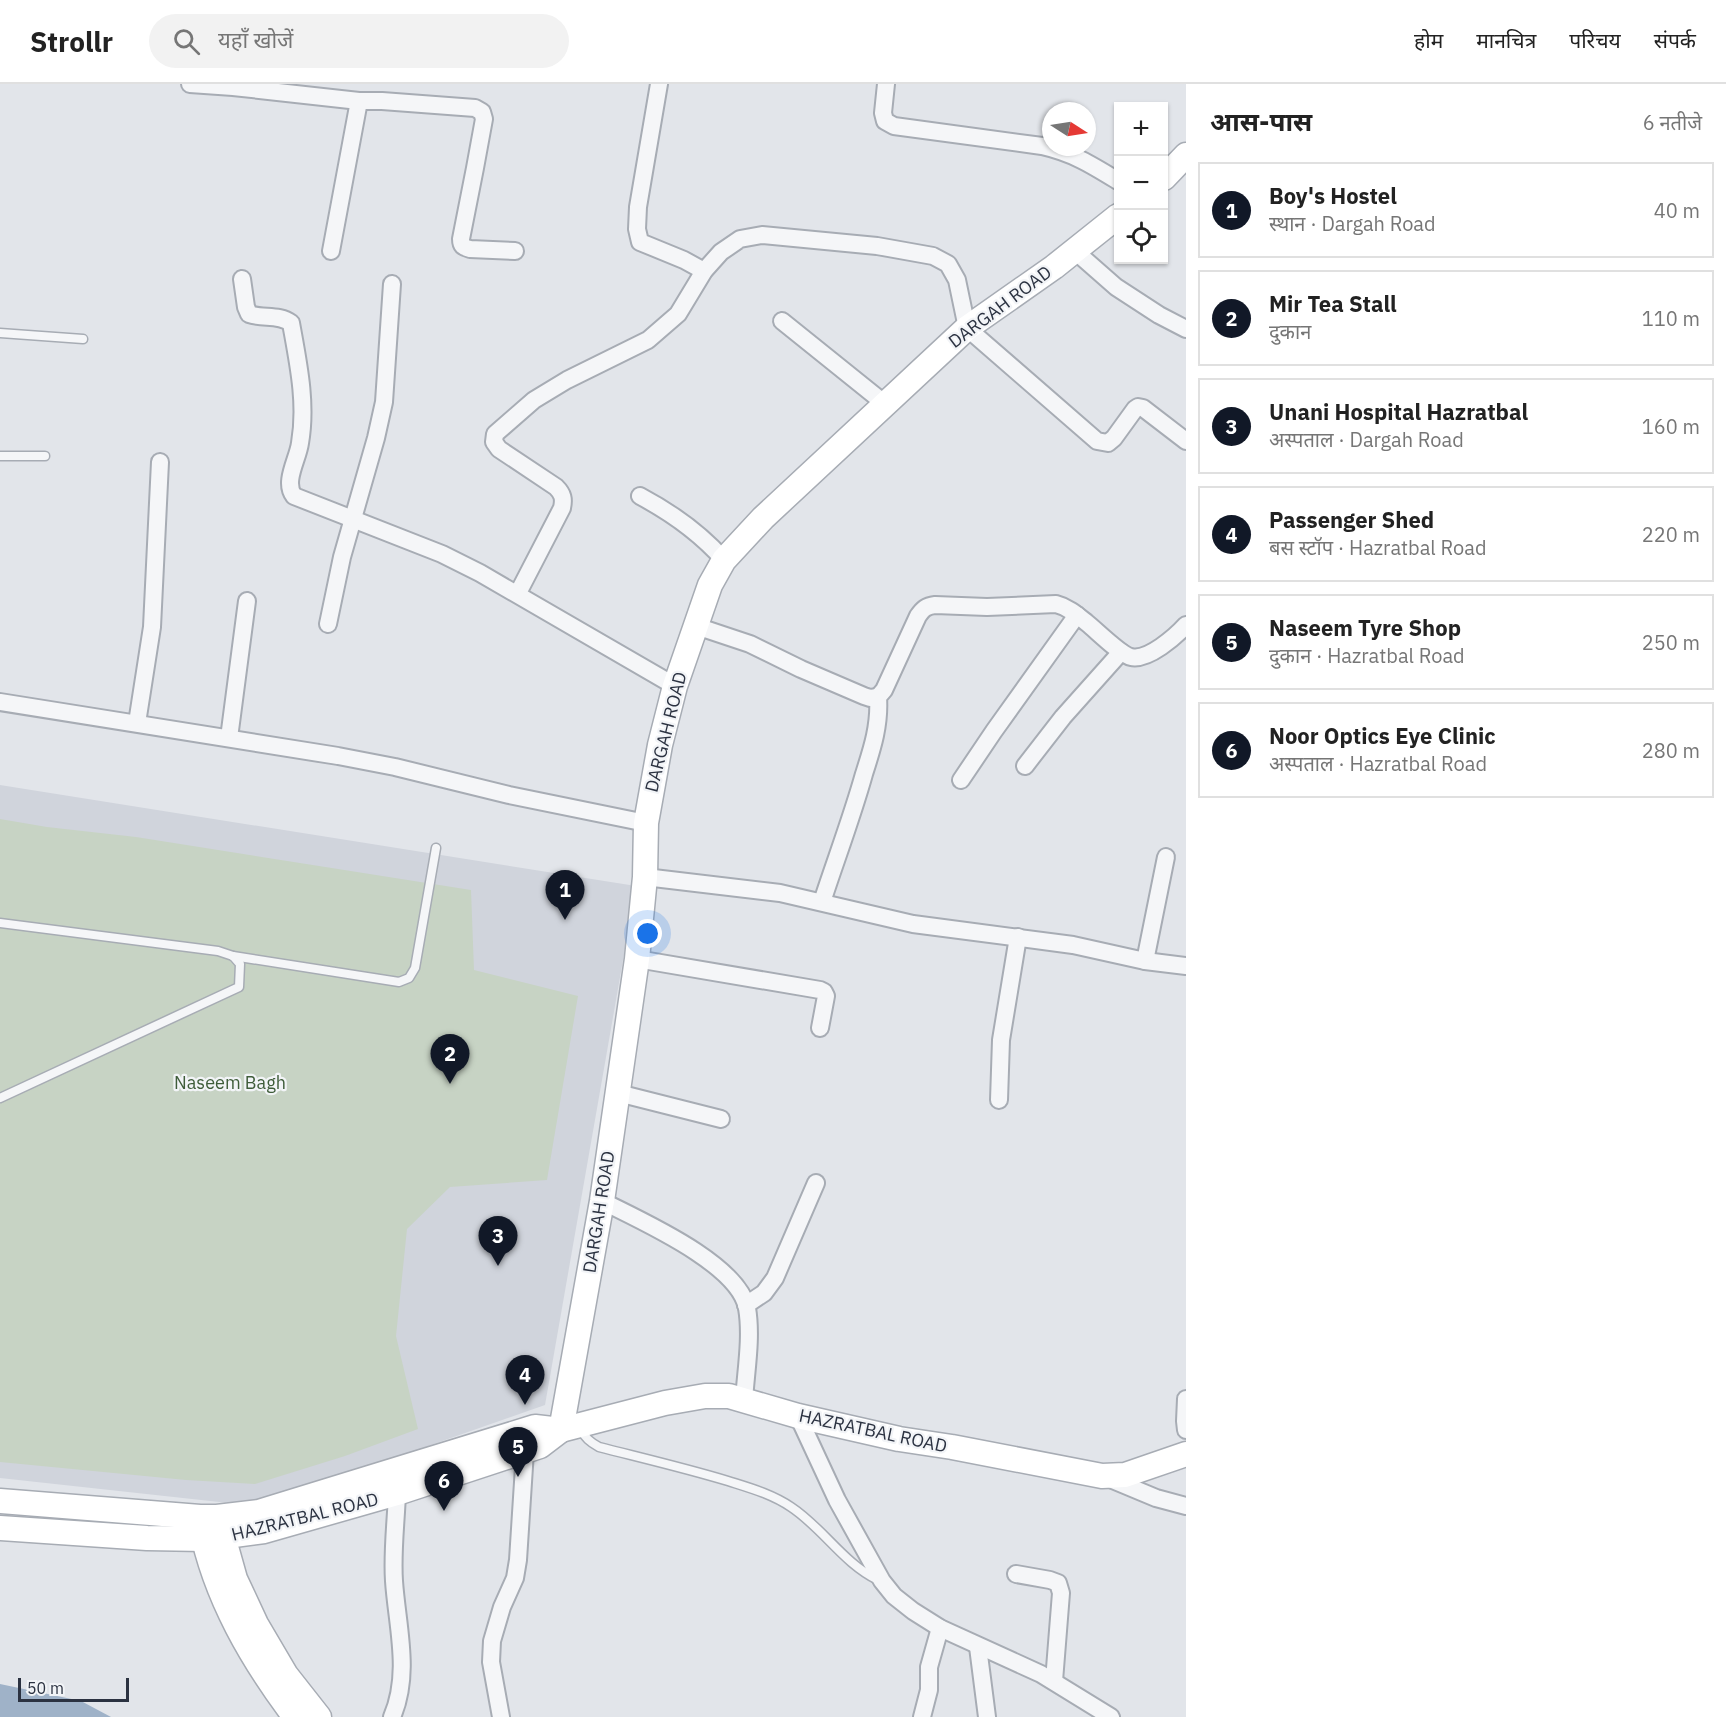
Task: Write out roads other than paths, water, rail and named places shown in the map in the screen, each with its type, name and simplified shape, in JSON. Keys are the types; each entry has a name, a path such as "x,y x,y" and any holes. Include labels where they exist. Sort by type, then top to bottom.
{"main road":[{"path":"1168,174 1186,155"},
{"name":"DARGAH ROAD","path":"570,1428 637,959 645,877 646,823 660,745 675,686 710,585 724,560 763,518 967,328 1075,251 1114,220"},
{"name":"HAZRATBAL ROAD","path":"0,1528 147,1538 211,1528 535,1428 570,1428 665,1403 705,1396 729,1396 798,1416 899,1439 1102,1476 1125,1475 1186,1454"},
{"name":"HAZRATBAL ROAD","path":"0,1501 211,1528 264,1531 397,1493 540,1446 570,1428"},
{"path":"211,1528 230,1613 272,1686 295,1717"},
{"path":"211,1528 256,1624 286,1675 319,1717"}],"street":[{"path":"190,84 359,101 475,108 482,112 484,119 461,244 464,248 470,249 515,251"},
{"path":"659,84 638,207 637,229 640,242 704,271"},
{"path":"886,84 883,114 885,121 894,126 1064,151 1114,178"},
{"path":"331,251 359,101"},
{"path":"518,593 564,500 556,487 499,449 494,442 495,434 534,400 567,380 648,340 678,314 704,271 721,252 740,239 762,236 877,246 933,256 948,264 957,280 967,328 1097,441 1108,443 1138,407 1143,408 1186,441"},
{"path":"1075,251 1116,287 1159,315 1186,329"},
{"path":"242,279 249,314 284,318 291,323 302,395 303,426 290,480 291,492 294,496 442,554 518,593 675,686"},
{"path":"328,624 342,556 384,402 392,284"},
{"path":"782,321 884,403"},
{"path":"137,723 152,627 160,462"},
{"path":"640,496 666,510 711,545 724,560"},
{"path":"229,738 247,601"},
{"path":"822,902 876,732 879,713 878,698 922,610 935,605 987,607 1056,604 1068,608 1121,652 1138,658 1169,640 1186,625"},
{"path":"961,780 1077,615"},
{"path":"696,626 750,644 864,696 878,698"},
{"path":"1025,766 1121,652"},
{"path":"0,702 395,767 509,795 646,823"},
{"path":"1145,961 1166,857"},
{"path":"645,877 780,893 913,924 1072,945 1145,961 1186,966"},
{"path":"999,1100 1001,1040 1018,938"},
{"path":"637,959 820,990 826,996 820,1028"},
{"path":"618,1093 721,1119"},
{"path":"746,1305 764,1293 775,1278 816,1183"},
{"path":"602,1201 674,1238 722,1271 739,1290 746,1305 749,1326 744,1400"},
{"path":"1186,1399 1186,1430"},
{"path":"798,1416 837,1500 882,1581 894,1596 940,1628 1054,1681 1111,1717"},
{"path":"501,1717 491,1662 492,1641 501,1607 514,1578 518,1560 525,1451"},
{"path":"1102,1476 1156,1498 1186,1506"},
{"path":"392,1717 397,1705 402,1654 394,1578 397,1493"},
{"path":"1016,1574 1058,1583 1061,1593 1054,1681"},
{"path":"922,1717 929,1690 929,1667 940,1628"},
{"path":"978,1647 987,1717"}],"lane":[{"path":"0,333 83,339"},
{"path":"0,456 45,456"},
{"path":"0,923 218,951 233,956 399,982 410,978 415,968 436,848"},
{"path":"0,1098 239,987 240,964 233,956"},
{"path":"570,1428 599,1447 698,1472 765,1493 807,1518 852,1564 882,1581"}],"water":[{"path":"0,1684 81,1701 111,1717 0,1717"}],"place":[{"name":"Boy's Hostel","path":"565,920"},
{"name":"Mir Tea Stall","path":"450,1084"},
{"name":"Unani Hospital Hazratbal","path":"498,1266"},
{"name":"Passenger Shed","path":"525,1405"},
{"name":"Naseem Tyre Shop","path":"518,1477"},
{"name":"Noor Optics Eye Clinic","path":"444,1511"}],"park label":[{"name":"Naseem Bagh","path":"230,1083"}]}
